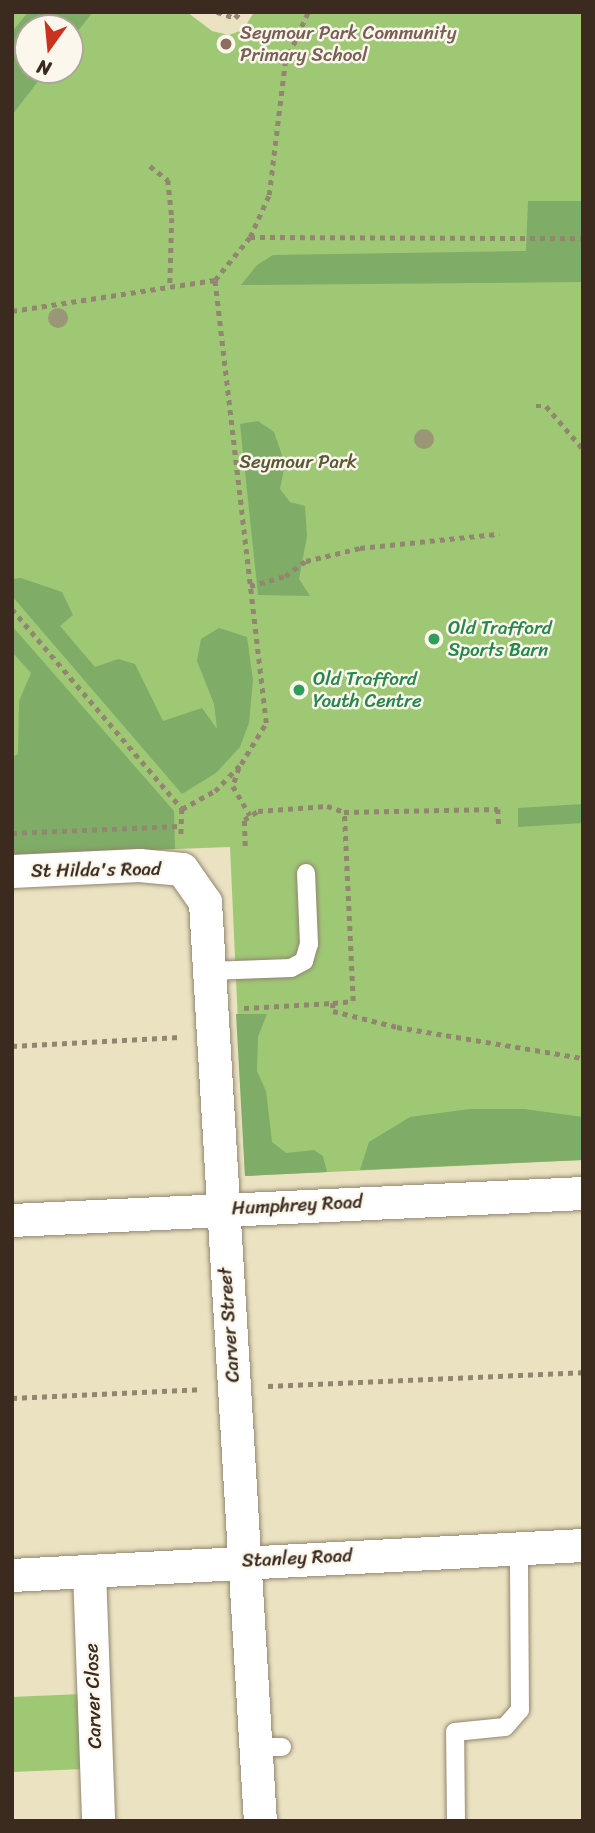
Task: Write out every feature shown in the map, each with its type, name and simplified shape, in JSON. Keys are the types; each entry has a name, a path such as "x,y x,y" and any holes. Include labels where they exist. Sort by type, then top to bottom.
{"street":[{"name":"St Hilda's Road","path":"12,871 139,866 182,869 205,902"},
{"name":"Carver Street","path":"205,902 244,1560 269,1747 260,1821"},
{"name":"Humphrey Road","path":"12,1220 583,1193"},
{"name":"Stanley Road","path":"12,1575 244,1560 583,1545"},
{"name":"Carver Close","path":"89,1571 91,1813"}],"lane":[{"path":"209,971 291,968 304,961 309,944 306,873"},
{"path":"456,1821 455,1732 505,1727 520,1710 519,1548"}],"path":[{"path":"217,12 235,18 240,12"},
{"path":"12,311 215,280 250,237 269,195 285,63 308,12"},
{"path":"150,166 168,180 172,218 170,287"},
{"path":"250,237 583,237"},
{"path":"215,280 265,723 241,764 233,786 250,816"},
{"path":"537,406 545,406 583,449"},
{"path":"250,586 285,576 306,561 360,548 499,534"},
{"path":"12,609 182,810 182,869"},
{"path":"182,810 215,791 241,764"},
{"path":"245,846 244,820 258,811 327,806 344,812 498,809 499,828"},
{"path":"12,1046 212,1023 353,1001 344,812"},
{"path":"12,832 181,826"},
{"path":"333,1003 333,1011 397,1027 583,1058"},
{"path":"12,1398 583,1372"}],"green space":[{"name":"Seymour Park","path":"12,12 187,12 212,31 229,35 243,30 254,12 583,12 583,1160 245,1176 230,847 12,855"},
{"path":"93,12 84,23 84,14 26,14"},
{"path":"14,30 14,84 36,84 12,115"},
{"path":"528,201 583,201 583,282 241,285 257,265 273,255 526,251"},
{"path":"258,421 274,432 285,464 280,489 290,502 305,506 307,536 299,579 310,596 258,595 240,424"},
{"path":"21,578 62,592 73,615 60,626 95,667 118,659 135,664 163,721 202,708 217,729 214,704 197,661 201,639 219,628 247,637 253,680 249,723 240,747 216,773 182,794 12,596 12,579"},
{"path":"12,626 174,811 175,849 12,855 12,757 18,754 19,701 31,673 12,652"},
{"path":"583,804 583,823 518,827 518,808"},
{"path":"236,1014 267,1014 258,1037 257,1071 266,1091 272,1142 286,1153 314,1150 323,1156 327,1172 245,1176"},
{"path":"470,1109 524,1109 583,1117 583,1160 360,1170 369,1142 410,1117"},
{"path":"81,1694 84,1769 12,1772 12,1697"}],"place":[{"name":"Seymour Park Community Primary School","path":"226,44"},
{"name":"Old Trafford Sports Barn","path":"434,639"},
{"name":"Old Trafford Youth Centre","path":"299,690"}]}
